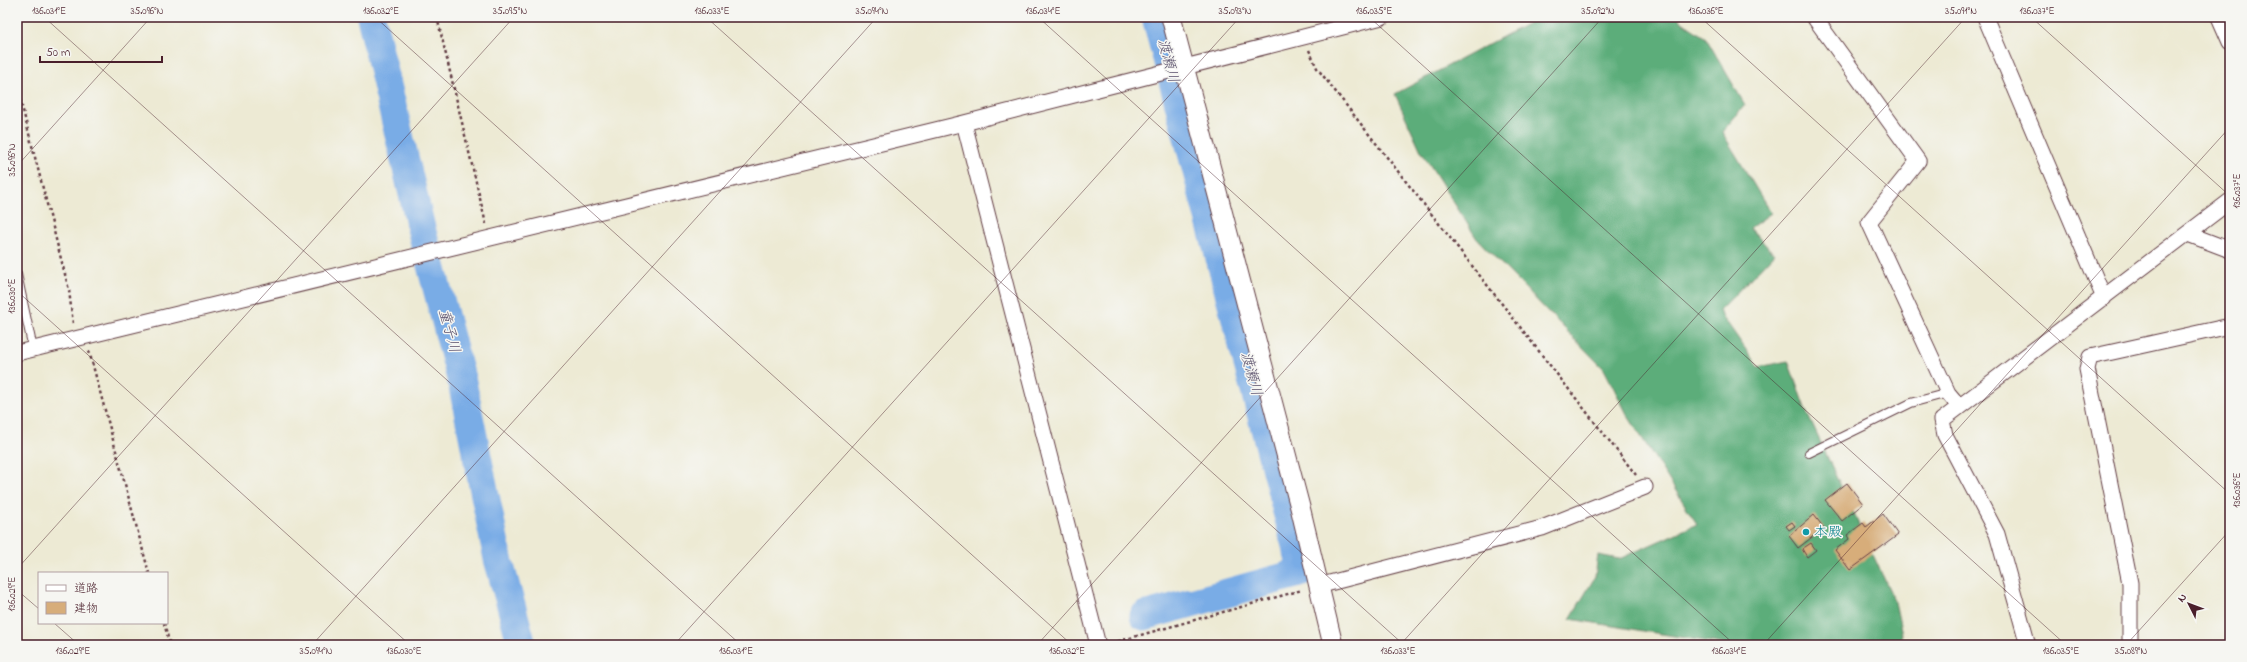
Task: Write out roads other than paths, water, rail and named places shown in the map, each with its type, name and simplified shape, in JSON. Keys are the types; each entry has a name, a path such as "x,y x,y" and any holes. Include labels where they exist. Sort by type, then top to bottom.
{"street":[{"path":"1171,17 1301,511 1333,645"},
{"path":"17,353 964,123 1382,17"},
{"path":"1814,17 1918,161 1869,222 1948,393 1959,406"},
{"path":"1984,17 2104,298"},
{"path":"2219,17 2230,42"},
{"path":"964,123 1098,645"},
{"path":"2028,645 1997,534 1945,435 1942,420 2230,201"},
{"path":"2188,234 2230,250"},
{"path":"2130,645 2130,583 2087,369 2090,357 2230,326"},
{"path":"1318,586 1542,528 1645,487"}],"lane":[{"path":"17,274 33,349"},
{"path":"1809,453 1911,403 1948,393"}],"waterway":[{"name":"童子川","path":"371,17 421,228 462,382 498,559 522,645"},
{"name":"渡瀬川","path":"1144,616 1303,572 1156,17"}],"place":[{"name":"本殿","path":"1806,532"}]}
